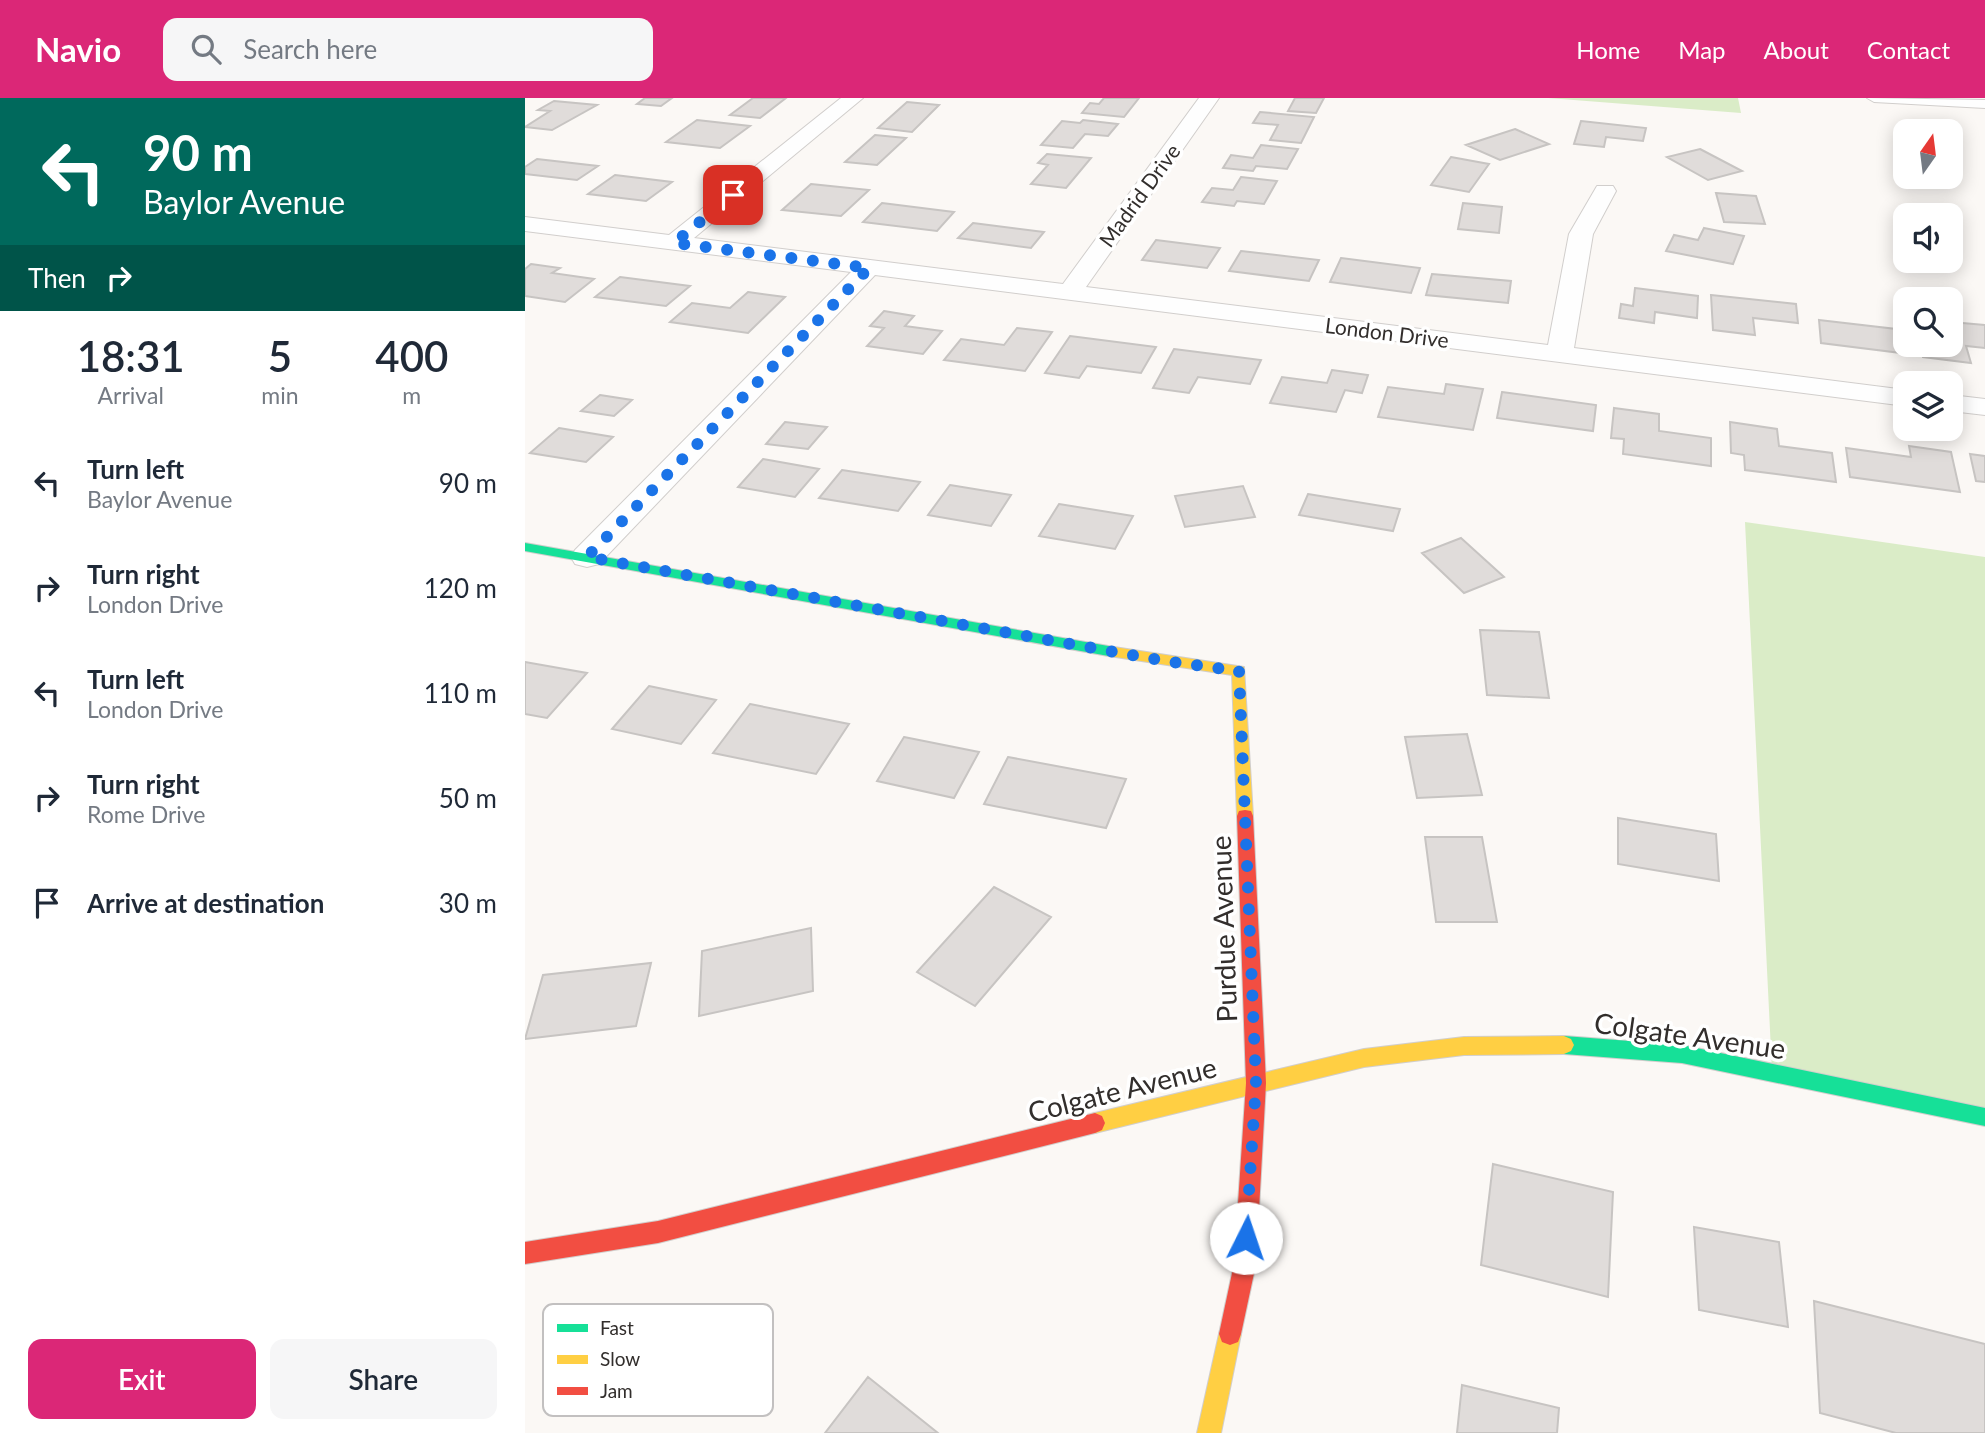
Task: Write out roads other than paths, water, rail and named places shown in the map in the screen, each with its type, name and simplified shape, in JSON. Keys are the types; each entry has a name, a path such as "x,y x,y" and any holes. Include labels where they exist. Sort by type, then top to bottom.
{"street":[{"path":"674,243 853,98"},
{"name":"Madrid Drive","path":"1070,292 1209,98"},
{"path":"1560,354 1581,233 1605,191"},
{"name":"London Drive","path":"525,224 1893,396"},
{"path":"525,547 587,557 869,268"},
{"path":"1963,404 1985,407"},
{"name":"Purdue Avenue","path":"587,557 1165,661 1239,671 1256,1083 1245,1264 1209,1433"},
{"name":"Colgate Avenue","path":"525,1253 658,1232 1364,1058 1464,1046 1572,1045 1682,1054 1985,1117"}],"lane":[{"path":"1874,98 1985,104"}]}
